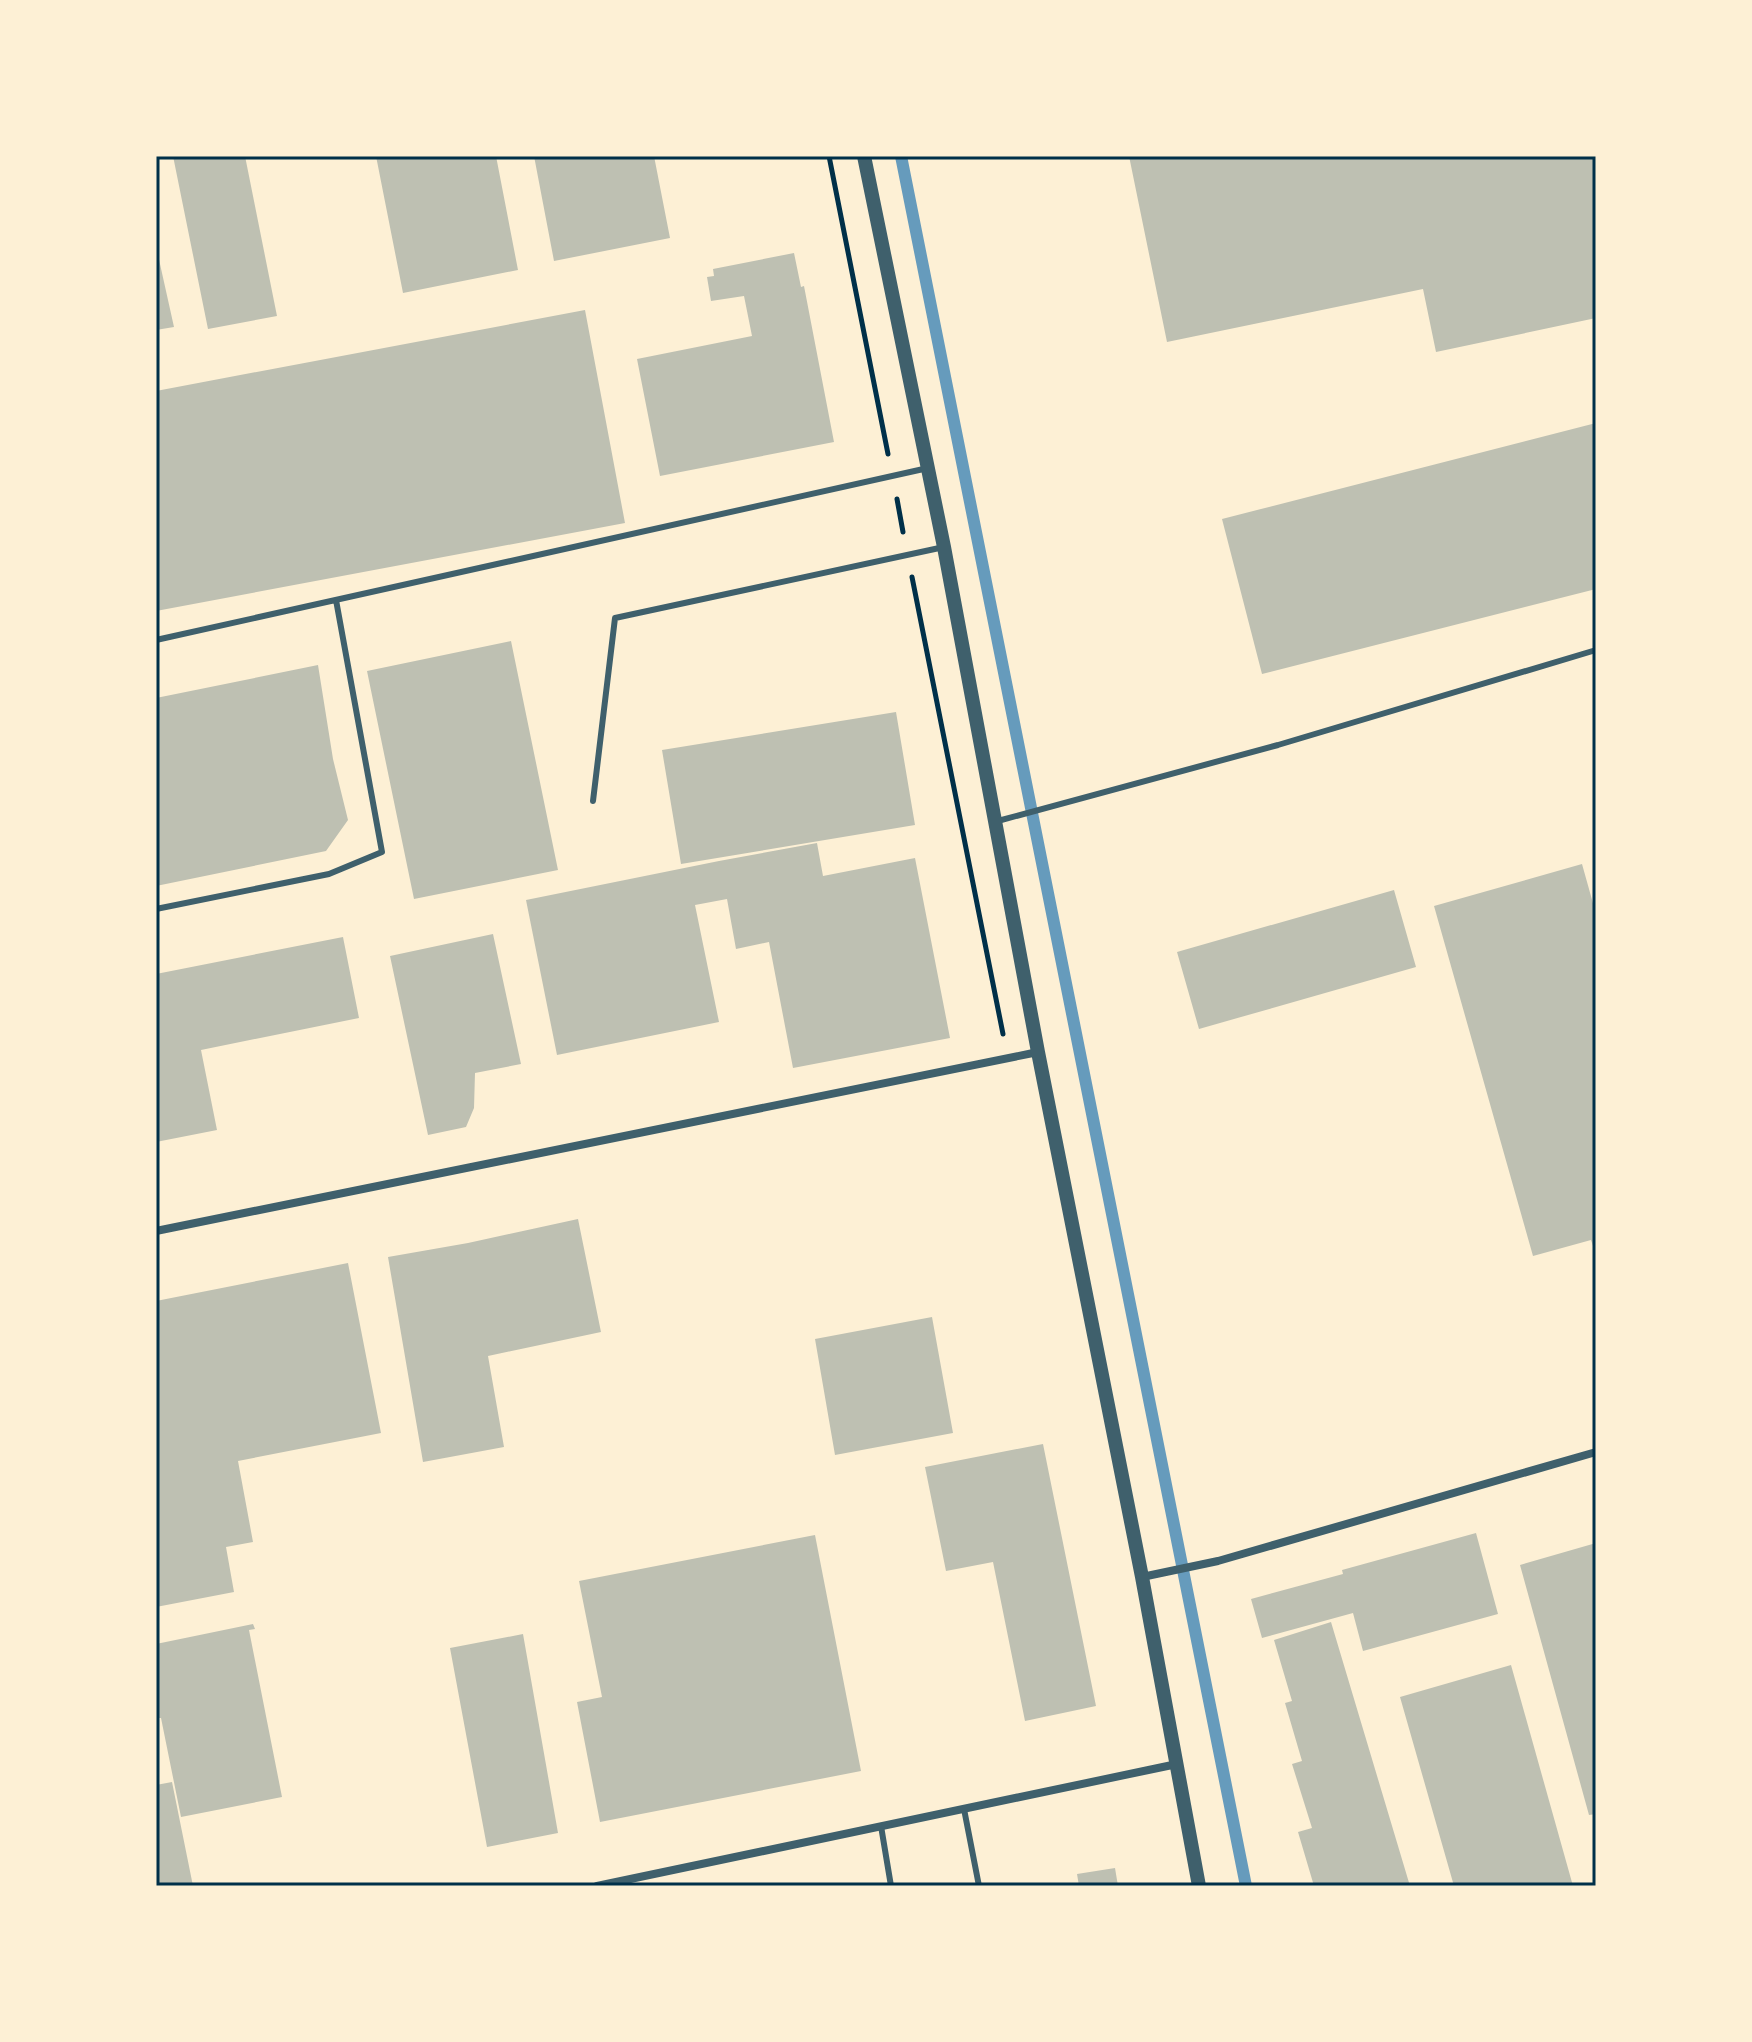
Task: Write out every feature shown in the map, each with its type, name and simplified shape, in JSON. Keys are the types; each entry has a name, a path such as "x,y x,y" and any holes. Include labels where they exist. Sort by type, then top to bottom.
{"street":[{"path":"864,156 944,547 1199,1886"},
{"path":"156,1231 1038,1052"},
{"path":"1142,1577 1218,1561 1596,1452"},
{"path":"597,1886 1177,1764"}],"lane":[{"path":"156,640 928,468"},
{"path":"593,801 615,618 944,547"},
{"path":"156,909 329,874 382,852 336,600"},
{"path":"994,822 1278,745 1596,650"},
{"path":"964,1809 979,1886"},
{"path":"881,1826 891,1886"}],"building":[{"path":"173,156 245,156 277,316 208,329"},
{"path":"376,156 496,156 518,270 403,293"},
{"path":"534,156 654,156 670,238 554,261"},
{"path":"1129,156 1596,156 1596,318 1436,352 1423,289 1167,342"},
{"path":"156,246 174,327 156,330"},
{"path":"794,253 801,287 804,286 834,442 660,476 637,359 752,336 744,296 711,301 707,277 714,276 713,269"},
{"path":"585,310 625,523 156,611 156,391"},
{"path":"1596,423 1596,589 1262,674 1222,519"},
{"path":"511,641 558,870 414,899 367,671"},
{"path":"318,665 333,759 348,820 326,851 156,886 156,698"},
{"path":"896,712 915,825 681,864 662,750"},
{"path":"817,843 823,876 915,858 950,1038 793,1068 769,942 736,949 727,899 695,905 719,1022 557,1055 526,900"},
{"path":"1582,864 1596,914 1596,1255 1591,1240 1533,1256 1434,906"},
{"path":"1394,890 1416,967 1199,1029 1177,952"},
{"path":"493,934 521,1064 475,1073 474,1108 466,1127 428,1135 390,956"},
{"path":"343,937 359,1018 201,1050 217,1130 156,1142 156,974"},
{"path":"578,1219 601,1332 488,1356 504,1447 423,1462 388,1257"},
{"path":"348,1263 381,1433 238,1461 253,1542 226,1547 234,1592 156,1607 156,1301"},
{"path":"932,1317 953,1433 835,1455 815,1339"},
{"path":"1043,1444 1096,1706 1025,1721 993,1562 946,1571 925,1467"},
{"path":"1476,1533 1498,1614 1363,1651 1353,1613 1262,1638 1251,1599"},
{"path":"815,1535 861,1771 600,1822 577,1702 602,1697 579,1581"},
{"path":"1596,1543 1596,1814 1589,1815 1520,1565"},
{"path":"1331,1622 1410,1886 1314,1886 1298,1832 1312,1828 1292,1764 1302,1761 1285,1703 1292,1701 1274,1640"},
{"path":"253,1624 255,1629 249,1630 282,1797 181,1817 161,1718 156,1718 156,1644"},
{"path":"523,1634 558,1833 487,1847 450,1648"},
{"path":"1511,1665 1573,1886 1454,1886 1400,1697"},
{"path":"172,1782 193,1886 156,1886 156,1785"},
{"path":"1115,1868 1118,1886 1079,1886 1077,1874"}],"waterway":[{"path":"901,156 1246,1886"}]}
